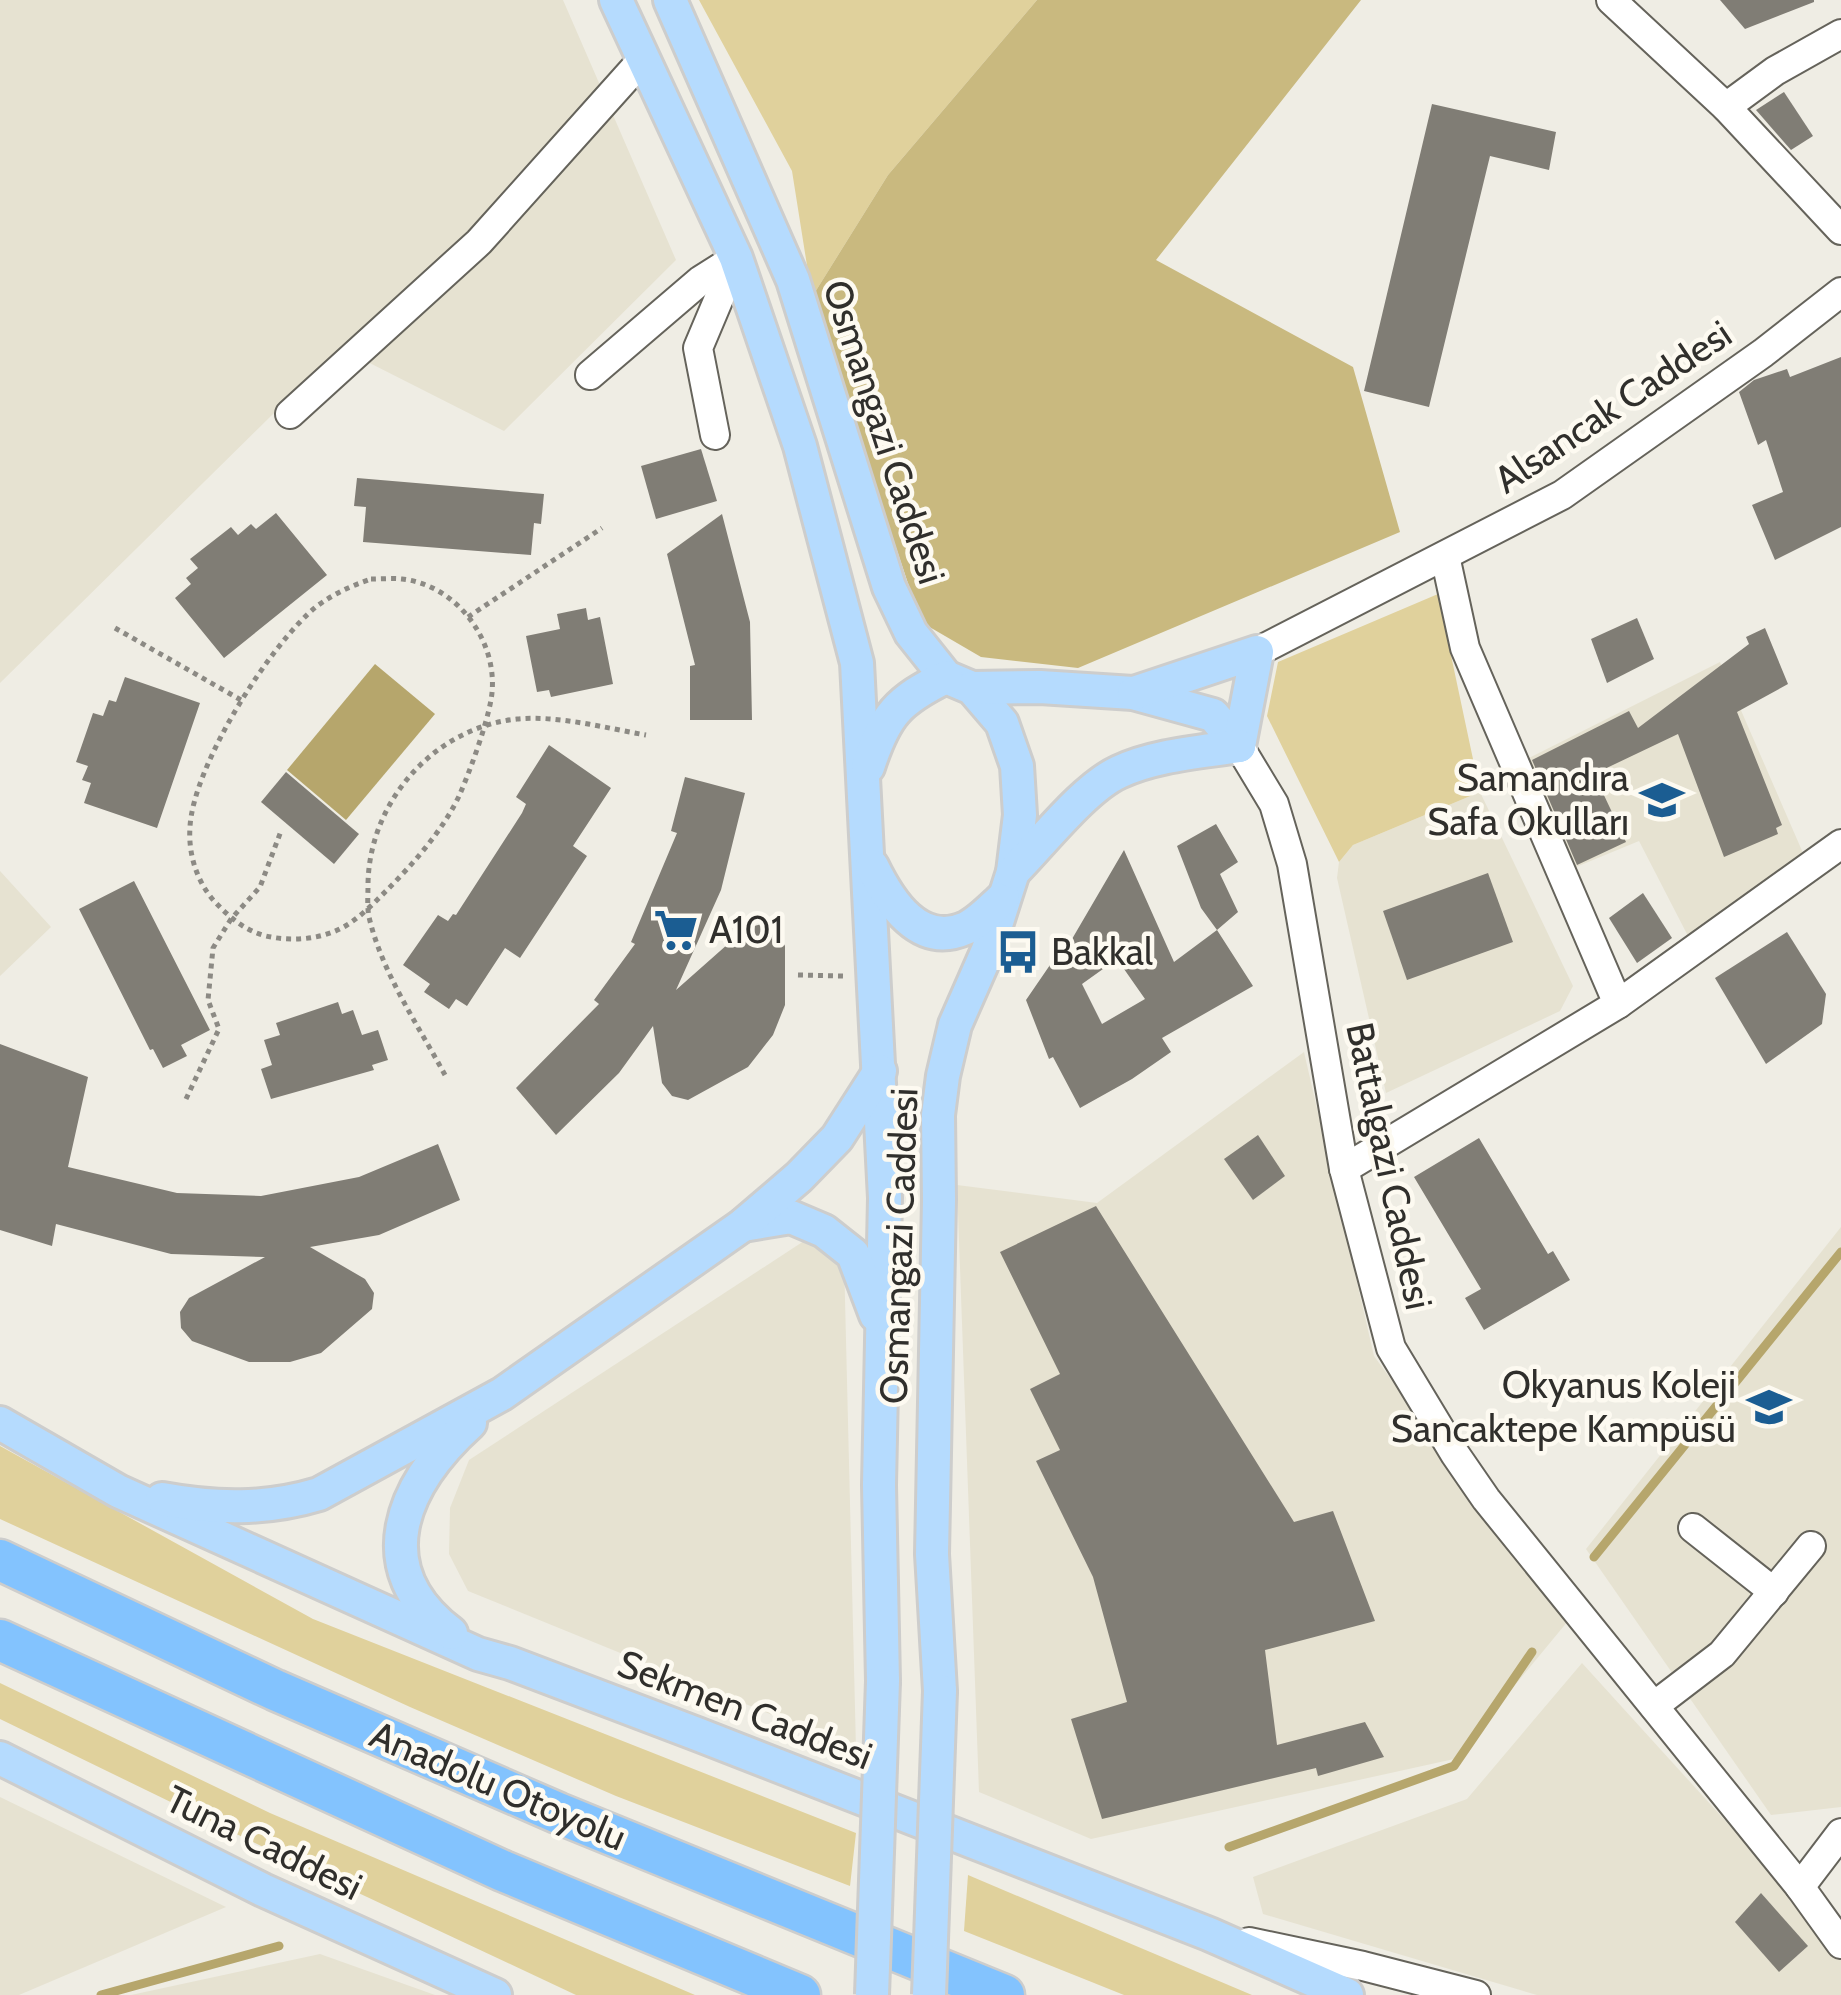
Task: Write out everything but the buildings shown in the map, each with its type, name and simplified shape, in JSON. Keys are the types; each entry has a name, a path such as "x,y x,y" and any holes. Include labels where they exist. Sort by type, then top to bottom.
{"highway":[{"name":"Anadolu Otoyolu","path":"0,1560 346,1721 594,1828 1004,1995"},
{"name":"Anadolu Otoyolu","path":"0,1640 503,1871 800,1995"}],"main road":[{"name":"Osmangazi Caddesi","path":"616,0 736,258 800,446 857,664 884,1198 879,1509 883,1681 872,1995"},
{"name":"Osmangazi Caddesi","path":"670,0 793,280 889,587 912,633 1002,722 1017,766 1020,815 1008,885 988,950 955,1026 938,1115 932,1554 940,1691 929,1995"},
{"path":"1133,694 1257,652 1240,746"},
{"path":"866,813 868,766 896,707 920,690 959,682 1133,694 1212,715 1240,746"},
{"path":"866,855 888,898 917,927 947,933 968,928 1064,816 1117,772 1240,746"},
{"path":"118,1491 224,1507 286,1504 318,1494 502,1394 743,1225 799,1178 836,1138 880,1070"},
{"path":"743,1225 791,1217 824,1231 852,1254 882,1331"},
{"path":"478,1654 430,1618 414,1598 405,1573 403,1532 412,1490 428,1465 502,1394"},
{"name":"Sekmen Caddesi","path":"0,1423 118,1491 478,1654 697,1734 1209,1934 1346,1995"},
{"name":"Tuna Caddesi","path":"0,1758 264,1890 495,1995"}],"street":[{"path":"1611,0 1726,107 1841,230"},
{"path":"1726,107 1776,71 1841,34"},
{"path":"290,414 479,242 643,60"},
{"path":"590,375 701,280 736,258"},
{"path":"715,435 698,348 736,258"},
{"name":"Alsancak Caddesi","path":"1257,652 1562,495 1762,354 1841,292"},
{"path":"1445,556 1465,648 1618,1004"},
{"name":"Battalgazi Caddesi","path":"1240,746 1274,804 1292,864 1344,1169 1391,1348 1454,1454 1486,1499 1800,1886 1839,1942"},
{"path":"1344,1169 1618,1004 1841,844"},
{"path":"1693,1528 1774,1592"},
{"path":"1654,1706 1722,1654 1812,1546"},
{"path":"1800,1886 1841,1833"},
{"path":"1209,1934 1363,1966 1476,1995"}],"path":[{"path":"468,617 602,528"},
{"path":"371,579 404,579 435,589 468,617 481,634 491,665 492,698 459,795 412,865 368,909 335,932 300,940 264,936 231,919 206,893 192,860 190,824 218,744 241,700 288,638 314,609 340,590 371,579"},
{"path":"115,628 241,700"},
{"path":"445,1075 386,966 368,909 368,860 386,808 418,764 464,734 517,719 646,735"},
{"path":"186,1099 219,1029 208,1000 213,948 231,919 260,887 281,831"},
{"path":"798,975 842,976"}],"shaded area":[{"path":"0,0 563,0 676,260 504,431 340,348 0,683"},
{"path":"699,0 1037,0 888,175 812,297 792,171"},
{"path":"1037,0 1361,0 1156,260 1353,367 1400,532 1078,668 981,657 921,622 812,297 888,175"},
{"path":"1438,594 1480,792 1353,845 1339,862 1267,716 1278,662"},
{"name":"Samandıra Safa Okulları","path":"1720,662 1803,853 1688,936 1639,841 1576,867 1525,760"},
{"path":"375,664 435,714 346,820 287,770"},
{"path":"1480,792 1573,986 1560,1011 1386,1093 1337,878 1339,862 1353,845"},
{"path":"0,871 51,927 0,976"},
{"path":"1304,1052 1374,1356 1568,1621 1454,1759 1091,1839 979,1792 957,1185 1097,1203"},
{"name":"Okyanus Koleji Sancaktepe Kampüsü","path":"1841,1227 1841,1807 1771,1815 1586,1549"},
{"path":"807,1239 844,1258 856,1749 468,1591 449,1554 450,1508 469,1460"},
{"path":"0,1446 313,1619 856,1833 850,1886 616,1796 410,1707 0,1519"},
{"path":"1582,1663 1841,1948 1841,1995 1537,1995 1263,1914 1253,1877 1467,1799"},
{"path":"0,1683 270,1813 695,1995 576,1995 0,1719"},
{"path":"0,1797 226,1907 19,1995 0,1995"},
{"path":"968,1875 1252,1995 1124,1995 964,1931"},
{"path":"320,1954 435,1995 131,1995"}],"waterway":[{"path":"1594,1557 1841,1252"},
{"path":"1229,1847 1454,1766 1532,1652"},
{"path":"101,1995 279,1946"}],"place":[{"name":"Samandıra Safa Okulları","path":"1662,800"},
{"name":"A101","path":"676,930"},
{"name":"Bakkal","path":"1018,952"},
{"name":"Okyanus Koleji Sancaktepe Kampüsü","path":"1769,1407"}]}
